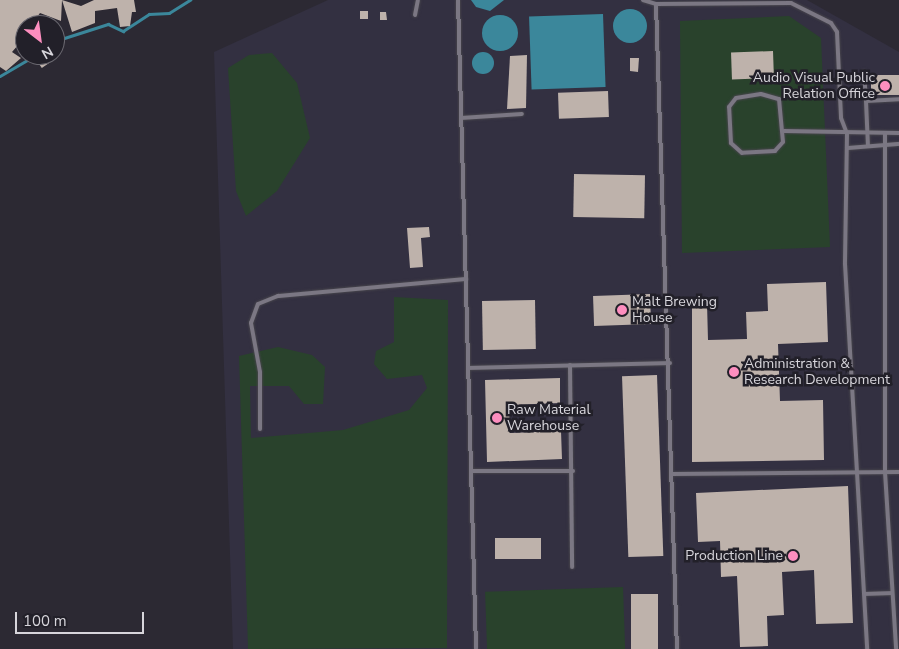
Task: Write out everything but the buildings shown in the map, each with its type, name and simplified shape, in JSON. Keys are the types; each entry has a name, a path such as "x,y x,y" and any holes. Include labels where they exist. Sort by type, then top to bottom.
{"lane":[{"path":"415,15 418,0"},
{"path":"458,0 476,649"},
{"path":"643,0 656,4 791,3 831,23 839,42 841,118 847,134 845,264 867,649"},
{"path":"656,4 670,363 676,649"},
{"path":"864,72 868,146"},
{"path":"742,96 775,96 784,132 781,148 775,151 737,151 731,143 732,101 742,96"},
{"path":"866,101 899,99"},
{"path":"461,118 522,114"},
{"path":"784,132 868,135 899,133"},
{"path":"885,134 885,472 896,649"},
{"path":"847,148 899,144"},
{"path":"260,429 260,372 251,323 258,304 278,296 466,279"},
{"path":"469,368 670,363"},
{"path":"570,365 573,471 572,567"},
{"path":"472,471 573,471"},
{"path":"672,474 899,472"},
{"path":"865,594 892,593"}],"shaded area":[{"path":"328,0 807,0 899,52 899,649 233,649 214,52"}],"green space":[{"path":"789,16 821,38 830,247 682,253 680,21"},
{"path":"272,53 297,83 310,138 277,191 246,216 236,191 228,68 249,55"},
{"path":"394,297 448,300 447,648 248,649 239,356 278,347 312,355 325,367 323,404 304,404 289,386 250,386 251,438 343,430 409,410 427,388 422,375 387,379 374,364 376,351 394,342"},
{"path":"623,587 625,649 487,649 485,592"}],"water":[{"path":"471,0 504,0 490,11 476,7"},
{"path":"630,9 642,14 647,26 642,38 630,43 618,38 613,26 618,14"},
{"path":"603,14 606,87 532,90 529,17"},
{"path":"500,15 512,21 518,33 512,45 500,51 488,45 482,33 488,21"},
{"path":"483,52 491,55 494,63 491,71 483,74 475,71 472,63 475,55"}],"waterway":[{"path":"65,38 108,24 123,31 149,14 169,13 190,0"},
{"path":"0,76 19,65"}],"place":[{"name":"Audio Visual Public Relation Office","path":"885,86"},
{"name":"Malt Brewing House","path":"622,310"},
{"name":"Administration & Research Development","path":"734,372"},
{"name":"Raw Material Warehouse","path":"497,418"},
{"name":"Production Line","path":"793,556"}]}
